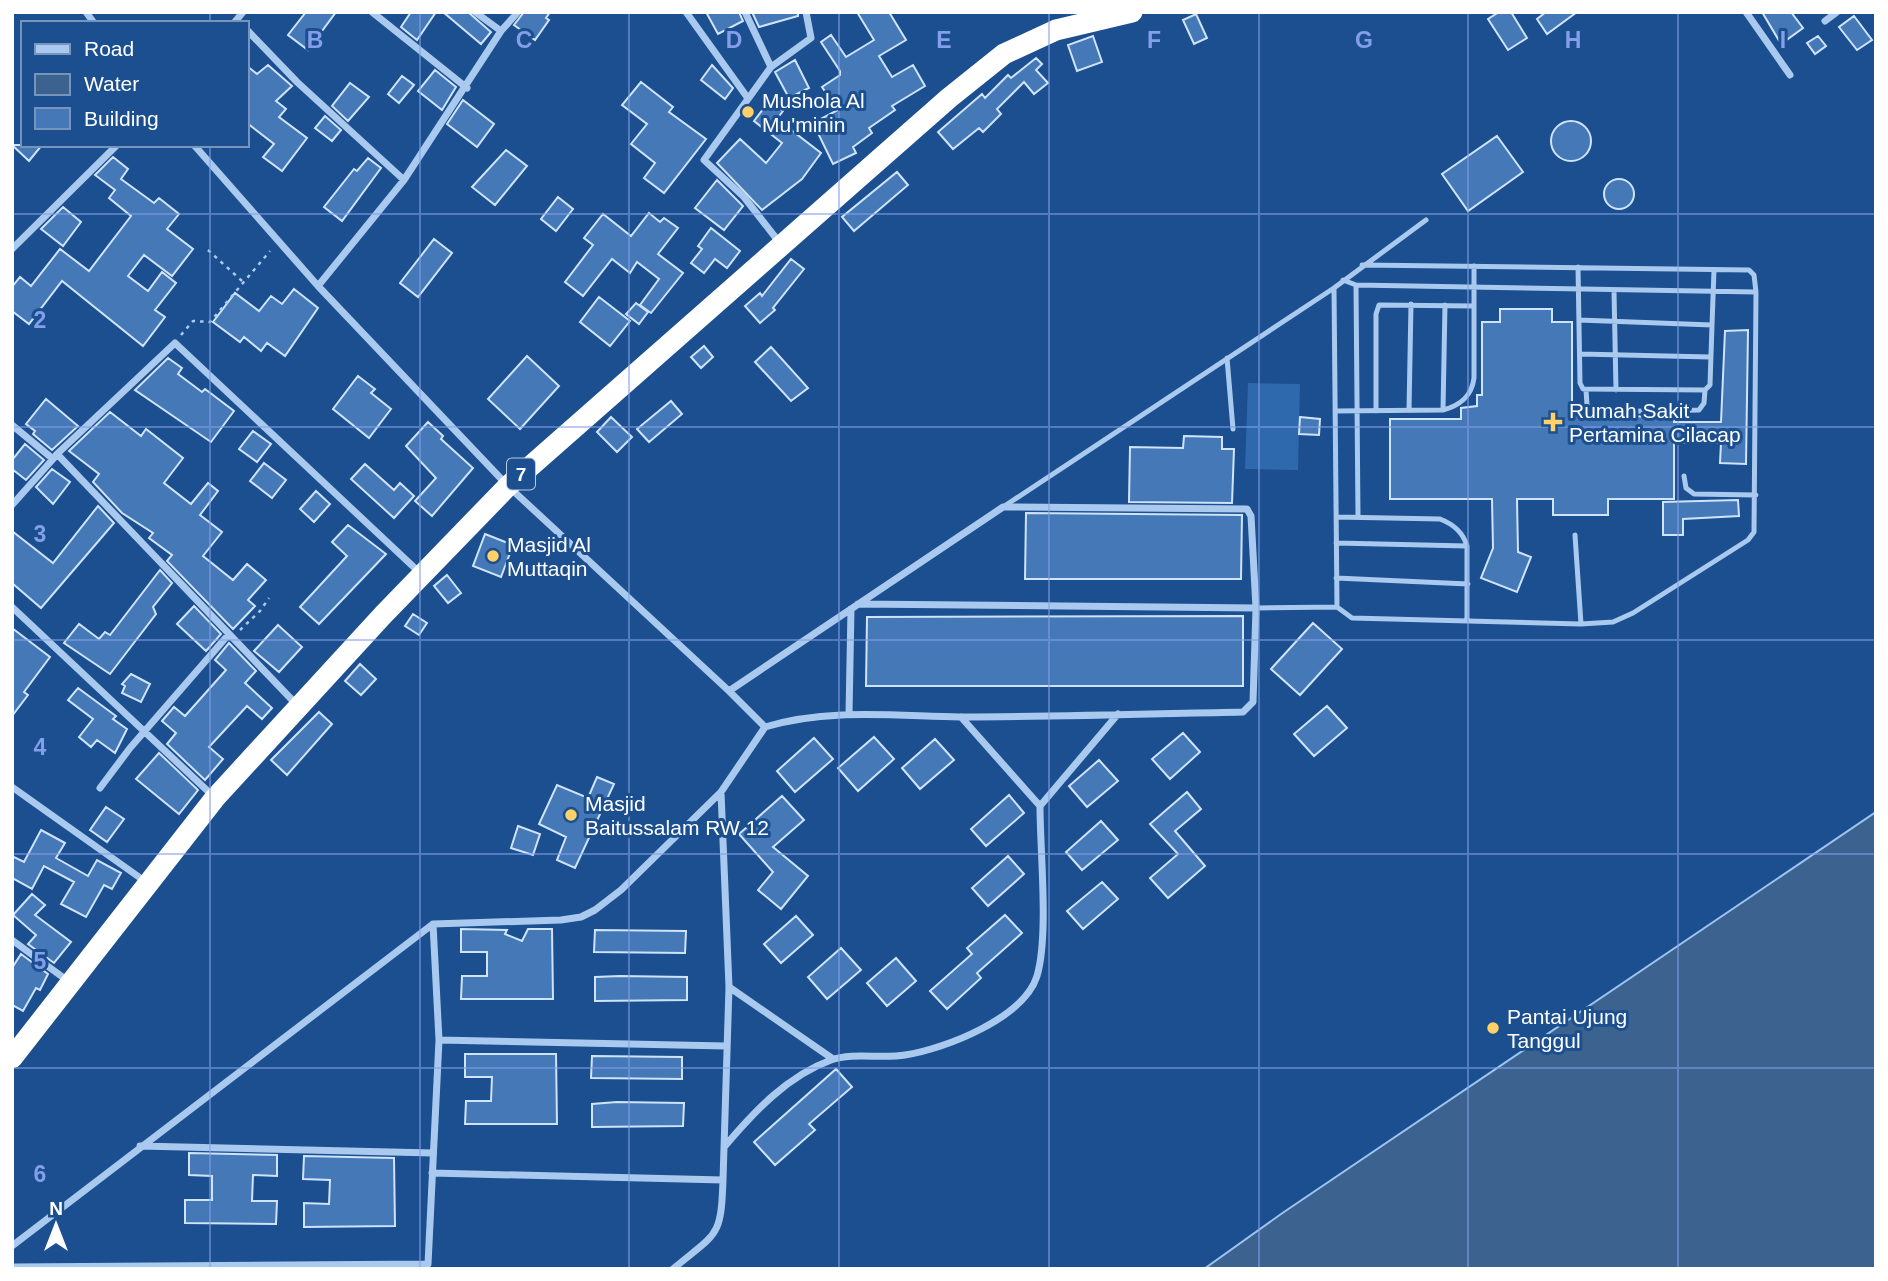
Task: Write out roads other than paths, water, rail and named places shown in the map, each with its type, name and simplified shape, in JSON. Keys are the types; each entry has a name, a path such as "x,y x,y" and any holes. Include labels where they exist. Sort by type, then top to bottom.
{"highway":[{"name":"7","path":"12,1058 215,798 508,486 949,98 1004,54 1056,30 1126,13"}],"street":[{"path":"372,12 467,88"},
{"path":"475,12 501,31"},
{"path":"318,286 404,180 467,88 501,31 518,12"},
{"path":"686,12 747,97"},
{"path":"746,12 771,67"},
{"path":"781,246 734,186 704,159 771,67 811,38 806,12"},
{"path":"1746,12 1790,75"},
{"path":"1825,21 1836,12"},
{"path":"248,31 298,82 404,180"},
{"path":"12,249 115,147"},
{"path":"196,147 318,286 508,486 765,727"},
{"path":"12,505 55,457 175,343 422,575"},
{"path":"12,425 55,457 299,707"},
{"path":"12,1246 139,1146 433,924 581,917 621,890 721,792 765,727 793,718 849,714 961,717 1247,710 1253,702 1256,608 1251,516 1247,509 1003,507 729,691"},
{"path":"858,604 1256,608"},
{"path":"12,607 146,730 215,798"},
{"path":"849,714 850,609"},
{"path":"100,788 146,730 230,636"},
{"path":"1040,806 1118,714"},
{"path":"725,1147 760,1106 805,1073 833,1059 905,1055 949,1043 987,1026 1017,1004 1036,978 1042,947 1040,806 961,717"},
{"path":"12,787 148,884"},
{"path":"673,1269 717,1232 722,1220 729,987 721,792"},
{"path":"12,1267 428,1266 439,1040 433,924"},
{"path":"12,940 71,983"},
{"path":"729,987 833,1059"},
{"path":"439,1040 726,1046"},
{"path":"139,1146 433,1153"},
{"path":"432,1172 723,1180"}],"lane":[{"path":"1003,507 1334,288 1426,220"},
{"path":"1256,608 1337,607 1352,618 1467,619 1599,625 1622,619 1748,540 1755,529 1756,292 1754,275 1749,270 1362,265"},
{"path":"1335,411 1443,410 1459,403 1473,388 1474,266"},
{"path":"1578,267 1580,383 1586,390 1587,405 1594,412 1699,410 1704,403 1705,390 1710,385 1714,270"},
{"path":"1343,280 1356,285 1474,289 1756,292"},
{"path":"1356,285 1358,517"},
{"path":"1334,288 1337,607"},
{"path":"1614,291 1616,390"},
{"path":"1376,411 1377,309 1385,303 1474,306"},
{"path":"1409,410 1411,304"},
{"path":"1443,410 1445,305"},
{"path":"1579,320 1712,325"},
{"path":"1580,354 1710,357"},
{"path":"1227,359 1233,429"},
{"path":"1586,390 1705,390"},
{"path":"1684,476 1686,488 1694,494 1756,495"},
{"path":"1336,517 1440,519 1453,526 1463,536 1467,546 1467,619"},
{"path":"1576,535 1581,624"},
{"path":"1336,543 1467,546"},
{"path":"1336,578 1468,584"}],"water":[{"path":"1876,812 1876,1269 1204,1269 1281,1214"}],"place":[{"name":"Mushola Al Mu'minin","path":"748,112"},
{"name":"Rumah Sakit Pertamina Cilacap","path":"1553,422"},
{"name":"Masjid Al Muttaqin","path":"493,556"},
{"name":"Masjid Baitussalam RW 12","path":"571,815"},
{"name":"Pantai Ujung Tanggul","path":"1493,1028"}]}
